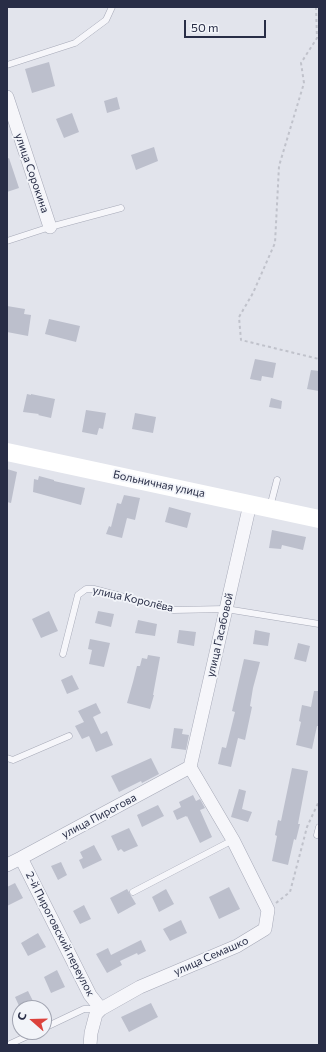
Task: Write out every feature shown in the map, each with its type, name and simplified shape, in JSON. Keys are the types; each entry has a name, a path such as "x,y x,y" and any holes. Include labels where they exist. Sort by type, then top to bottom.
{"street":[{"name":"улица Сорокина","path":"7,97 50,227"},
{"name":"Больничная улица","path":"7,452 314,518"},
{"name":"улица Гасабовой","path":"190,767 250,504"},
{"path":"190,767 233,840 268,910"},
{"name":"улица Пирогова","path":"7,865 190,767"},
{"name":"2-й Пироговский переулок","path":"21,858 90,995 101,1010"},
{"name":"улица Семашко","path":"101,1010 140,987 237,946 265,929 268,910"},
{"path":"90,1045 91,1033 96,1014 101,1010"}],"lane":[{"path":"7,65 75,43 106,20 112,7"},
{"path":"7,241 50,227 121,208"},
{"path":"270,508 277,480"},
{"name":"улица Королёва","path":"63,654 78,595 86,589 94,589 173,610 226,609"},
{"path":"226,609 319,624"},
{"path":"7,758 13,760 69,736"},
{"path":"317,835 319,827"},
{"path":"133,892 233,840"},
{"name":"улица Семашко","path":"52,1024 84,1009 101,1010"},
{"path":"8,1045 19,1040"}],"path":[{"path":"316,7 317,38 301,63 304,83 279,166 275,243 253,293 239,317 241,340 319,359"},
{"path":"268,910 290,892 307,827 319,801"}],"building":[{"path":"49,62 55,86 32,93 25,69"},
{"path":"117,97 120,109 107,113 104,101"},
{"path":"72,113 79,132 64,138 56,119"},
{"path":"154,147 158,161 136,170 131,155"},
{"path":"9,158 19,188 7,192 7,159"},
{"path":"7,306 25,309 24,314 31,315 28,336 7,332"},
{"path":"49,319 80,326 76,342 45,334"},
{"path":"255,359 276,363 273,378 262,376 261,381 250,379"},
{"path":"311,370 319,371 319,391 307,389"},
{"path":"27,394 55,399 51,418 38,415 39,414 23,412"},
{"path":"271,398 282,401 281,409 269,407"},
{"path":"86,410 106,413 103,429 99,428 97,435 82,432"},
{"path":"135,413 156,417 153,433 132,429"},
{"path":"7,469 17,472 11,503 7,502"},
{"path":"39,476 85,488 81,505 33,492 34,479 38,480"},
{"path":"124,495 140,498 135,520 127,518 122,538 106,534 109,526 111,527 117,503 121,504"},
{"path":"169,507 191,513 187,528 165,522"},
{"path":"272,530 306,537 303,550 282,545 281,549 269,548"},
{"path":"49,611 58,631 41,638 32,619"},
{"path":"98,611 114,614 111,627 95,623"},
{"path":"138,620 157,624 155,636 135,633"},
{"path":"179,630 196,632 194,646 177,643"},
{"path":"255,630 270,633 268,646 253,644"},
{"path":"90,639 110,643 104,667 89,664 92,650 88,649"},
{"path":"298,643 310,646 306,662 294,659"},
{"path":"148,655 160,657 154,695 150,709 127,703 137,666 140,666 142,658 147,659"},
{"path":"244,659 260,662 253,688 250,706 252,707 245,740 238,738 231,767 218,764 222,747 226,748 235,712 232,711"},
{"path":"72,675 79,689 67,694 61,680"},
{"path":"314,691 319,691 319,726 317,726 312,749 296,745 301,722 299,721 302,705 311,707"},
{"path":"96,703 101,713 93,717 101,734 107,731 113,745 96,752 89,736 82,739 75,726 84,722 78,711"},
{"path":"174,728 183,729 182,734 189,735 186,750 171,748"},
{"path":"151,758 159,774 142,783 141,781 119,792 111,776"},
{"path":"292,768 308,771 298,824 300,824 296,840 294,839 288,865 272,861 277,836 275,835 278,820 281,821"},
{"path":"239,789 246,791 242,809 252,812 248,822 231,817"},
{"path":"193,795 196,801 200,799 205,808 200,810 212,837 200,843 187,816 177,820 173,811 181,807 179,802"},
{"path":"158,805 164,816 142,827 137,815"},
{"path":"129,828 138,846 124,852 121,849 118,851 111,836"},
{"path":"94,845 102,860 83,869 79,860 83,858 80,852"},
{"path":"61,862 67,875 58,880 51,866"},
{"path":"15,883 23,898 7,906 7,887"},
{"path":"229,887 240,909 219,919 209,897"},
{"path":"127,889 136,904 118,914 110,898"},
{"path":"166,889 174,904 159,912 152,897"},
{"path":"84,905 91,919 80,924 73,911"},
{"path":"181,920 187,933 170,941 163,929"},
{"path":"38,933 46,947 28,956 21,943"},
{"path":"141,940 146,951 138,955 137,953 120,961 122,965 107,973 96,954 108,948 111,955"},
{"path":"57,970 65,987 51,993 44,977"},
{"path":"28,991 32,1000 16,1000 15,997"},
{"path":"151,1003 158,1017 129,1032 121,1017"}]}
